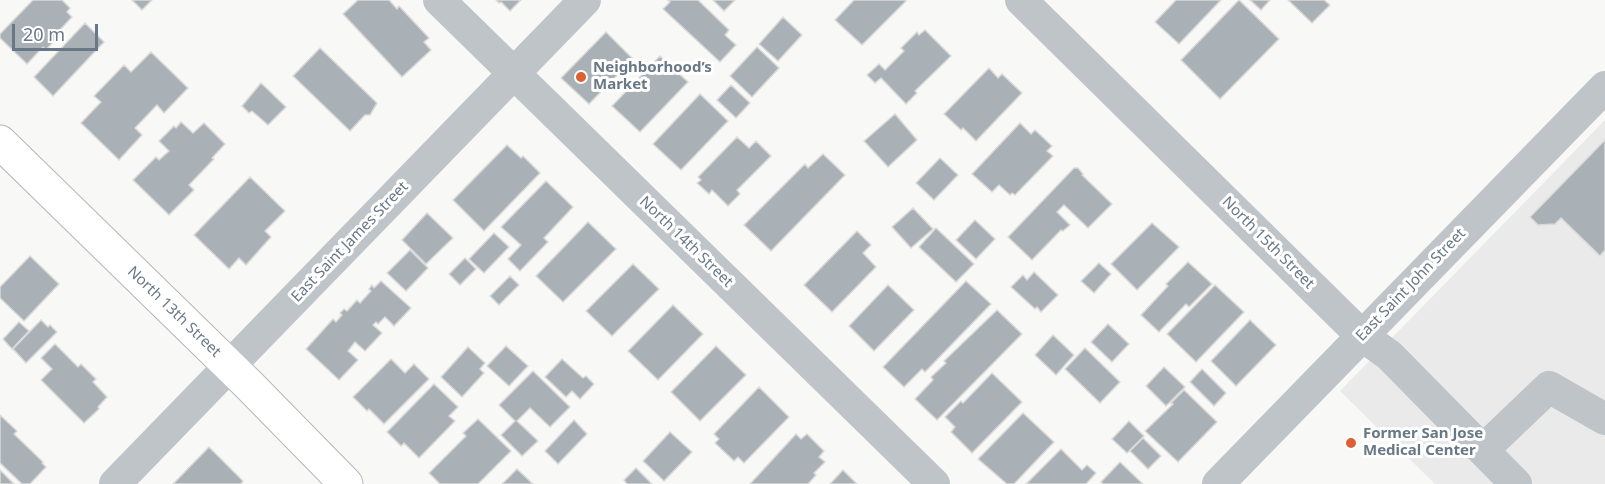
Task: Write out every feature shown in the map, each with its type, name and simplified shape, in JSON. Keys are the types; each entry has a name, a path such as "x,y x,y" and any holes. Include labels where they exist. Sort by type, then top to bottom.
{"main road":[{"name":"North 13th Street","path":"0,142 346,484"}],"street":[{"name":"North 14th Street","path":"439,0 934,484"},
{"name":"East Saint James Street","path":"115,484 585,0"},
{"name":"North 15th Street","path":"1021,0 1362,336 1389,355 1516,484"},
{"name":"East Saint John Street","path":"1218,484 1605,87"},
{"path":"1483,450 1549,387 1605,419"}],"shaded area":[{"path":"1605,120 1605,484 1435,484 1340,391"}],"building":[{"path":"33,0 62,0 70,8 67,12 72,17 46,50 43,47 27,64 0,38 0,34"},
{"path":"132,0 152,0 142,10"},
{"path":"358,0 389,0 397,9 399,6 429,38 424,42 431,50 402,77 343,14"},
{"path":"496,0 521,0 510,11"},
{"path":"668,0 698,0 729,30 725,35 736,45 720,62 663,9 670,2"},
{"path":"713,0 735,0 724,11"},
{"path":"854,0 906,1 862,45 835,20"},
{"path":"1176,0 1221,0 1179,44 1155,22"},
{"path":"1239,0 1279,39 1220,99 1181,60"},
{"path":"1250,0 1270,0 1261,10"},
{"path":"1288,0 1324,0 1330,5 1312,23"},
{"path":"783,17 802,35 778,61 759,44"},
{"path":"85,23 104,42 53,96 34,77"},
{"path":"925,30 951,56 915,91 917,93 906,104 881,78 875,83 867,75 879,64 885,70 904,51 901,48 917,32 919,35"},
{"path":"606,32 633,59 589,104 561,78"},
{"path":"757,47 779,68 752,97 730,76"},
{"path":"320,48 377,103 370,115 365,115 350,131 293,76"},
{"path":"151,52 188,88 164,113 157,105 135,128 142,135 119,160 81,123 101,102 94,96 124,65 131,72"},
{"path":"660,56 688,82 640,132 612,106"},
{"path":"989,68 998,78 1002,74 1022,93 976,141 944,114"},
{"path":"261,83 286,107 268,125 252,111 249,113 242,106"},
{"path":"731,85 750,103 736,118 717,100"},
{"path":"700,94 728,121 681,170 653,144"},
{"path":"895,114 917,140 888,167 864,141"},
{"path":"181,122 193,133 204,123 225,144 189,185 194,190 169,215 133,180 156,157 159,160 169,151 159,141"},
{"path":"1020,123 1031,134 1035,130 1052,146 1047,151 1053,156 1015,195 1012,193 1010,195 999,185 992,192 972,174"},
{"path":"737,137 749,148 756,141 771,156 737,190 740,194 728,206 712,190 709,194 697,183 701,180 698,177"},
{"path":"1605,140 1605,250 1600,256 1561,218 1555,224 1538,225 1530,217"},
{"path":"507,145 521,158 523,156 540,173 484,231 453,200"},
{"path":"823,154 845,175 771,251 744,225 805,164 808,168"},
{"path":"940,158 958,175 934,200 916,183"},
{"path":"1074,168 1078,168 1082,175 1112,204 1088,228 1064,205 1057,212 1070,225 1063,231 1061,230 1032,260 1008,237"},
{"path":"250,177 285,211 265,231 271,237 246,265 239,258 229,269 194,235"},
{"path":"546,181 573,207 544,238 548,242 520,271 508,259 521,245 501,227"},
{"path":"913,208 933,229 911,248 892,227"},
{"path":"427,213 453,238 426,264 402,240"},
{"path":"975,220 995,239 976,259 956,240"},
{"path":"588,222 616,249 563,302 536,276"},
{"path":"1152,223 1179,247 1137,290 1111,264"},
{"path":"936,228 974,264 956,282 919,247"},
{"path":"857,231 871,245 863,253 876,267 832,312 804,285"},
{"path":"494,233 509,247 484,273 469,259"},
{"path":"410,250 428,268 406,291 387,273"},
{"path":"30,256 59,284 24,321 0,298 0,287"},
{"path":"465,258 476,269 460,285 449,274"},
{"path":"1188,262 1212,284 1189,307 1186,304 1159,332 1141,315 1168,286 1166,284"},
{"path":"1099,263 1111,274 1094,293 1081,281"},
{"path":"633,264 659,289 612,336 586,311"},
{"path":"1034,272 1058,295 1041,312 1011,287 1023,275 1027,280"},
{"path":"510,276 519,285 499,305 490,296"},
{"path":"381,281 411,308 394,326 385,317 378,324 376,322 373,325 382,333 365,351 355,342 348,351 358,360 339,380 306,349 333,319 336,322 344,309 347,311 357,300 360,303 371,291 369,289 372,285 374,288"},
{"path":"966,281 991,304 925,372 922,369 904,387 883,367"},
{"path":"888,285 914,310 874,351 849,326"},
{"path":"1215,285 1244,312 1196,362 1167,334"},
{"path":"673,305 703,334 658,380 628,351"},
{"path":"997,310 1022,334 937,420 915,399 933,380 931,377 946,363 944,361"},
{"path":"41,320 57,332 26,363 13,349"},
{"path":"1250,320 1276,345 1236,386 1211,361"},
{"path":"19,322 29,331 12,349 3,339"},
{"path":"1108,324 1129,344 1112,362 1091,342"},
{"path":"1053,335 1074,355 1056,375 1035,355"},
{"path":"55,344 78,367 81,364 96,379 93,382 107,397 98,407 99,409 84,423 41,380 52,369 41,358"},
{"path":"506,346 528,366 509,386 487,366"},
{"path":"716,346 746,375 700,421 671,392"},
{"path":"468,347 485,363 480,369 484,373 462,397 441,377"},
{"path":"1085,348 1120,382 1100,403 1065,369"},
{"path":"391,359 405,373 414,364 429,379 384,424 353,397"},
{"path":"562,359 583,378 586,376 594,384 580,399 572,391 566,397 545,377"},
{"path":"1164,367 1185,387 1166,406 1146,386"},
{"path":"1202,369 1226,393 1214,406 1190,382"},
{"path":"533,371 570,407 550,427 530,408 517,421 538,441 522,456 501,435 515,421 499,405"},
{"path":"992,373 1022,402 972,453 951,432 955,427 945,417 961,401 963,403"},
{"path":"434,384 458,407 449,416 455,421 419,458 404,443 401,446 387,432"},
{"path":"759,387 789,417 744,463 738,457 734,461 715,443 719,439 714,434"},
{"path":"1184,390 1217,422 1178,462 1145,431"},
{"path":"1023,413 1054,442 1014,484 1007,484 978,459"},
{"path":"0,415 17,431 14,434 46,467 30,484 22,484 0,463"},
{"path":"478,419 511,451 478,484 440,484 429,473 466,436 463,433"},
{"path":"574,420 587,434 558,464 545,451"},
{"path":"1129,421 1144,436 1127,453 1112,439"},
{"path":"670,432 692,452 664,481 643,461"},
{"path":"796,434 801,439 807,434 824,451 819,457 825,462 814,473 816,475 808,484 750,484"},
{"path":"1143,438 1161,456 1148,469 1130,451"},
{"path":"209,447 243,481 241,484 173,484"},
{"path":"1061,449 1082,470 1087,465 1096,473 1086,484 1026,484"},
{"path":"1120,462 1143,484 1103,484 1101,482"},
{"path":"636,468 652,484 627,484 624,480"},
{"path":"517,469 533,484 502,484"},
{"path":"0,470 14,484 0,484"},
{"path":"843,470 857,484 830,484"}],"place":[{"name":"Neighborhood’s Market","path":"581,77"},
{"name":"Former San Jose Medical Center","path":"1351,443"}]}
